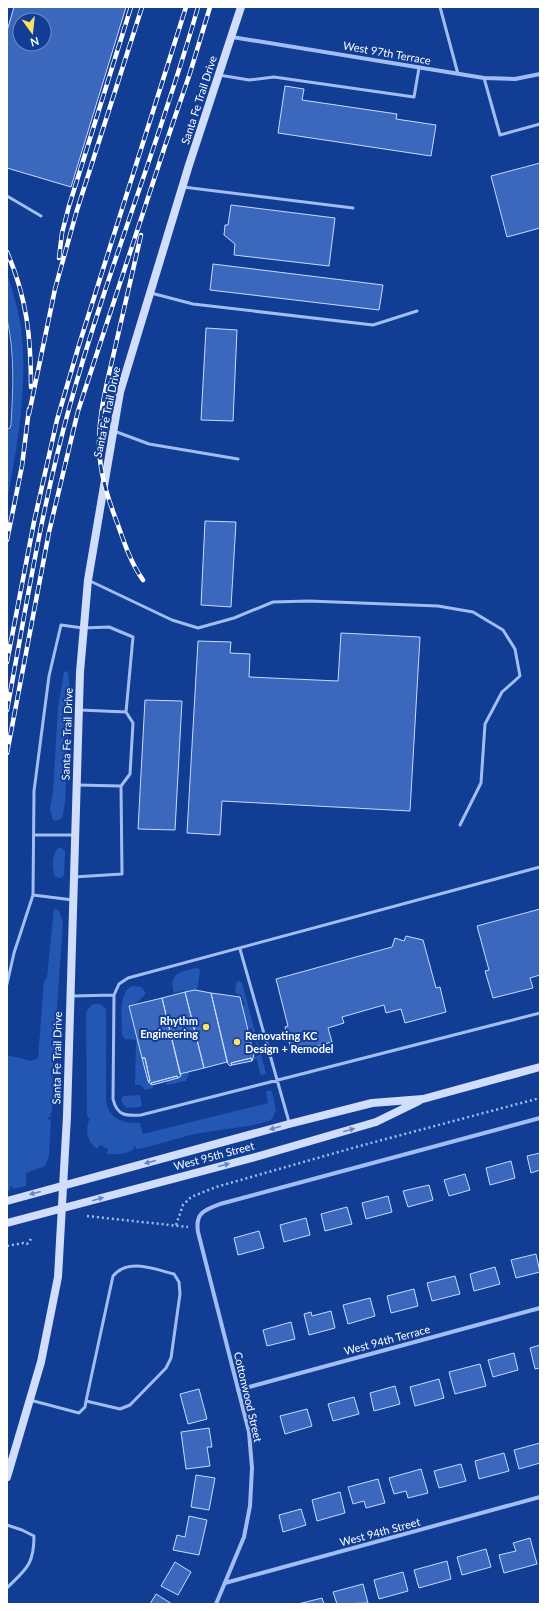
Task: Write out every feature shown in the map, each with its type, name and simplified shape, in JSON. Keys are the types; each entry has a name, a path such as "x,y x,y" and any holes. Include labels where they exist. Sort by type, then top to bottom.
{"main road":[{"name":"Santa Fe Trail Drive","path":"7,1477 45,1346 58,1277 67,1116 78,710 83,628 88,580 120,392 182,187 241,7"},
{"name":"West 95th Street","path":"7,1201 372,1103 423,1098 540,1067"},
{"name":"West 95th Street","path":"7,1223 259,1156 376,1122 423,1098"}],"street":[{"name":"West 97th Terrace","path":"232,37 484,78 515,79 540,74"},
{"name":"Cottonwood Street","path":"216,1604 244,1537 250,1506 252,1461 249,1432 198,1232 197,1222 199,1216 206,1209 220,1204 540,1118"},
{"name":"West 94th Terrace","path":"238,1390 540,1308"},
{"name":"West 94th Street","path":"225,1583 540,1497"}],"lane":[{"path":"440,7 458,74"},
{"path":"219,75 249,80 274,76 414,97 419,68"},
{"path":"484,78 500,135 540,124"},
{"path":"182,187 354,208"},
{"path":"7,196 41,216"},
{"path":"150,293 193,304 374,324 417,311"},
{"path":"114,431 149,444 238,459"},
{"path":"88,580 172,620 198,628 234,618 273,602 309,601 438,606 473,612 503,630 514,649 520,676 502,692 485,724 481,783 460,825"},
{"path":"7,984 14,953 33,895 34,791 49,676 61,625 83,628 108,627 133,637 126,712 133,723 130,774 121,786 122,874 74,876"},
{"path":"78,710 126,712"},
{"path":"76,784 121,786"},
{"path":"34,835 75,835"},
{"path":"540,867 128,978 119,984 114,995 113,1099 115,1107 119,1112 141,1115 540,1013"},
{"path":"33,895 74,900"},
{"path":"240,949 290,1124"},
{"path":"70,996 114,995"},
{"path":"30,1400 79,1413 85,1407 86,1401 113,1276 118,1270 129,1266 140,1266 174,1274 179,1282 180,1294 171,1358 166,1368 130,1405 120,1409 86,1401"},
{"path":"7,1525 34,1536 34,1551 29,1565 7,1588"}],"path":[{"path":"176,1225 183,1205 191,1197 216,1187 356,1147 540,1098"},
{"path":"87,1216 188,1227"},
{"path":"7,1246 23,1243 27,1244 31,1239"}],"shaded area":[{"path":"7,274 21,327 23,349 23,392 15,457 7,500 7,429 10,428 11,425 13,397 12,357 10,332 7,319"},
{"path":"7,319 10,332 13,372 11,425 10,428 7,429"},
{"path":"68,671 70,691 65,803 62,818 56,821 53,820 50,809 53,792 58,709 64,672"},
{"path":"58,848 65,851 64,875 61,878 55,877 53,866 53,858"},
{"path":"54,908 59,911 63,923 53,1065 52,1110 50,1117 48,1117 51,1123 49,1155 45,1166 26,1173 26,1186 13,1189 12,1186 10,1187 10,1190 7,1191 7,1055 31,1061 38,1058 44,981 47,977"},
{"path":"196,968 200,971 197,990 185,992 184,990 174,993 174,977 181,972"},
{"path":"239,981 242,983 266,1073 263,1076 260,1074 257,1059 252,1061 254,1057 259,1055 259,1052 252,1029 248,1028 242,1006 245,1005 241,995 235,993 236,983"},
{"path":"133,986 141,987 146,993 138,1002 129,1006 142,1058 150,1081 148,1082 153,1088 145,1090 141,1085 135,1085 136,1040 125,1039 122,1035 123,999 128,988"},
{"path":"93,1004 100,1004 106,1009 106,1101 110,1112 118,1119 128,1123 140,1123 143,1134 268,1103 266,1092 269,1090 272,1092 276,1110 273,1118 269,1121 254,1125 194,1134 144,1148 136,1149 135,1146 133,1147 134,1149 121,1154 107,1154 108,1149 100,1145 97,1149 93,1146 87,1130 90,1118 88,1118 87,1114 86,1013"},
{"path":"190,1071 186,1081 167,1085 166,1079 177,1076 178,1078 181,1076 180,1074"},
{"path":"140,1095 142,1105 140,1107 127,1108 121,1099 124,1096"}],"building":[{"path":"14,7 126,7 71,187 7,168 7,31 12,14 12,52 52,52 52,12 13,12"},
{"path":"285,86 304,89 302,100 397,114 396,119 436,125 431,156 278,133"},
{"path":"540,163 540,228 507,237 491,176"},
{"path":"231,205 335,218 329,266 234,255 235,244 224,235 225,225 228,225"},
{"path":"213,264 383,285 379,310 210,290"},
{"path":"206,328 237,330 233,421 201,420"},
{"path":"205,521 236,522 231,607 201,605"},
{"path":"341,633 420,637 410,811 222,801 220,835 187,833 198,641 231,642 230,653 250,654 249,677 338,681"},
{"path":"145,700 182,701 175,830 138,829"},
{"path":"540,909 540,975 530,978 533,988 493,998 485,971 489,970 477,926"},
{"path":"406,936 423,940 436,988 440,987 446,1012 405,1023 401,1009 386,1013 384,1005 342,1017 344,1023 328,1028 332,1042 292,1053 285,1027 288,1026 276,979 392,947 395,938 404,941"},
{"name":"Rhythm Engineering","path":"195,990 211,993 227,1062 204,1068 185,992"},
{"path":"185,992 204,1068 180,1074 162,998"},
{"name":"Renovating KC Design + Remodel","path":"211,993 240,997 254,1055 252,1061 251,1058 231,1063 232,1065 230,1066 228,1064"},
{"path":"162,998 181,1076 178,1078 177,1076 151,1083 152,1085 148,1082 150,1081 145,1058 142,1058 129,1006"},
{"path":"142,1058 145,1058 150,1081 148,1081"},
{"path":"251,1058 252,1061 232,1065 231,1063"},
{"path":"177,1076 178,1078 152,1085 151,1083"},
{"path":"540,1153 540,1170 531,1173 527,1156"},
{"path":"511,1161 515,1178 490,1185 486,1168"},
{"path":"465,1174 470,1190 449,1196 444,1180"},
{"path":"429,1185 433,1200 408,1207 403,1191"},
{"path":"388,1196 392,1212 366,1219 362,1203"},
{"path":"347,1207 352,1224 325,1231 321,1214"},
{"path":"306,1218 310,1235 284,1242 280,1225"},
{"path":"259,1231 264,1248 238,1255 234,1238"},
{"path":"536,1254 540,1272 516,1278 511,1260"},
{"path":"495,1267 500,1284 474,1291 470,1274"},
{"path":"455,1276 460,1294 432,1301 427,1283"},
{"path":"414,1289 418,1306 391,1313 387,1296"},
{"path":"370,1298 375,1316 348,1324 343,1305"},
{"path":"331,1311 335,1328 309,1335 304,1314 311,1312 312,1316"},
{"path":"291,1322 295,1339 267,1346 263,1330"},
{"path":"540,1345 540,1368 535,1369 530,1348"},
{"path":"514,1353 518,1370 493,1377 488,1360"},
{"path":"480,1364 486,1386 455,1394 449,1372"},
{"path":"439,1379 444,1398 415,1406 410,1387"},
{"path":"395,1386 400,1404 374,1411 370,1393"},
{"path":"199,1389 207,1419 188,1424 180,1394"},
{"path":"354,1397 359,1414 333,1421 328,1404"},
{"path":"307,1409 312,1426 285,1434 280,1416"},
{"path":"209,1428 212,1447 207,1447 210,1466 186,1469 181,1432"},
{"path":"540,1443 540,1463 519,1469 514,1450"},
{"path":"504,1453 509,1471 479,1479 475,1461"},
{"path":"461,1464 466,1481 439,1488 434,1471"},
{"path":"421,1469 428,1493 408,1498 406,1491 394,1494 389,1478"},
{"path":"196,1475 215,1478 209,1510 191,1507"},
{"path":"378,1479 385,1503 366,1508 364,1501 353,1504 348,1487"},
{"path":"340,1492 345,1513 317,1521 312,1500"},
{"path":"301,1509 306,1525 283,1532 279,1515"},
{"path":"189,1516 207,1520 199,1555 173,1550 177,1535 185,1537"},
{"path":"530,1538 537,1564 504,1573 499,1555 516,1551 513,1543"},
{"path":"486,1549 491,1567 462,1575 457,1557"},
{"path":"447,1561 451,1579 419,1588 414,1570"},
{"path":"175,1562 191,1572 178,1595 161,1586"},
{"path":"403,1572 408,1591 379,1599 374,1580"},
{"path":"363,1584 368,1603 337,1604 333,1592"},
{"path":"156,1594 172,1604 150,1604"},
{"path":"322,1598 324,1604 298,1604"}],"railway":[{"path":"59,258 62,233 69,206 131,7"},
{"path":"29,414 55,289 77,210 142,7"},
{"path":"7,662 34,522 57,420 79,345 186,7"},
{"path":"7,710 51,480 70,405 100,305 167,107 198,7"},
{"path":"7,753 49,532 78,411 190,73 210,7"},
{"path":"141,235 104,395 99,431 99,454 102,475 114,515 129,554 143,580"},
{"path":"7,252 19,286 26,318 29,335 31,387"},
{"path":"7,540 22,466 29,409"}],"place":[{"name":"Rhythm Engineering","path":"206,1027"},
{"name":"Renovating KC Design + Remodel","path":"237,1042"}]}
